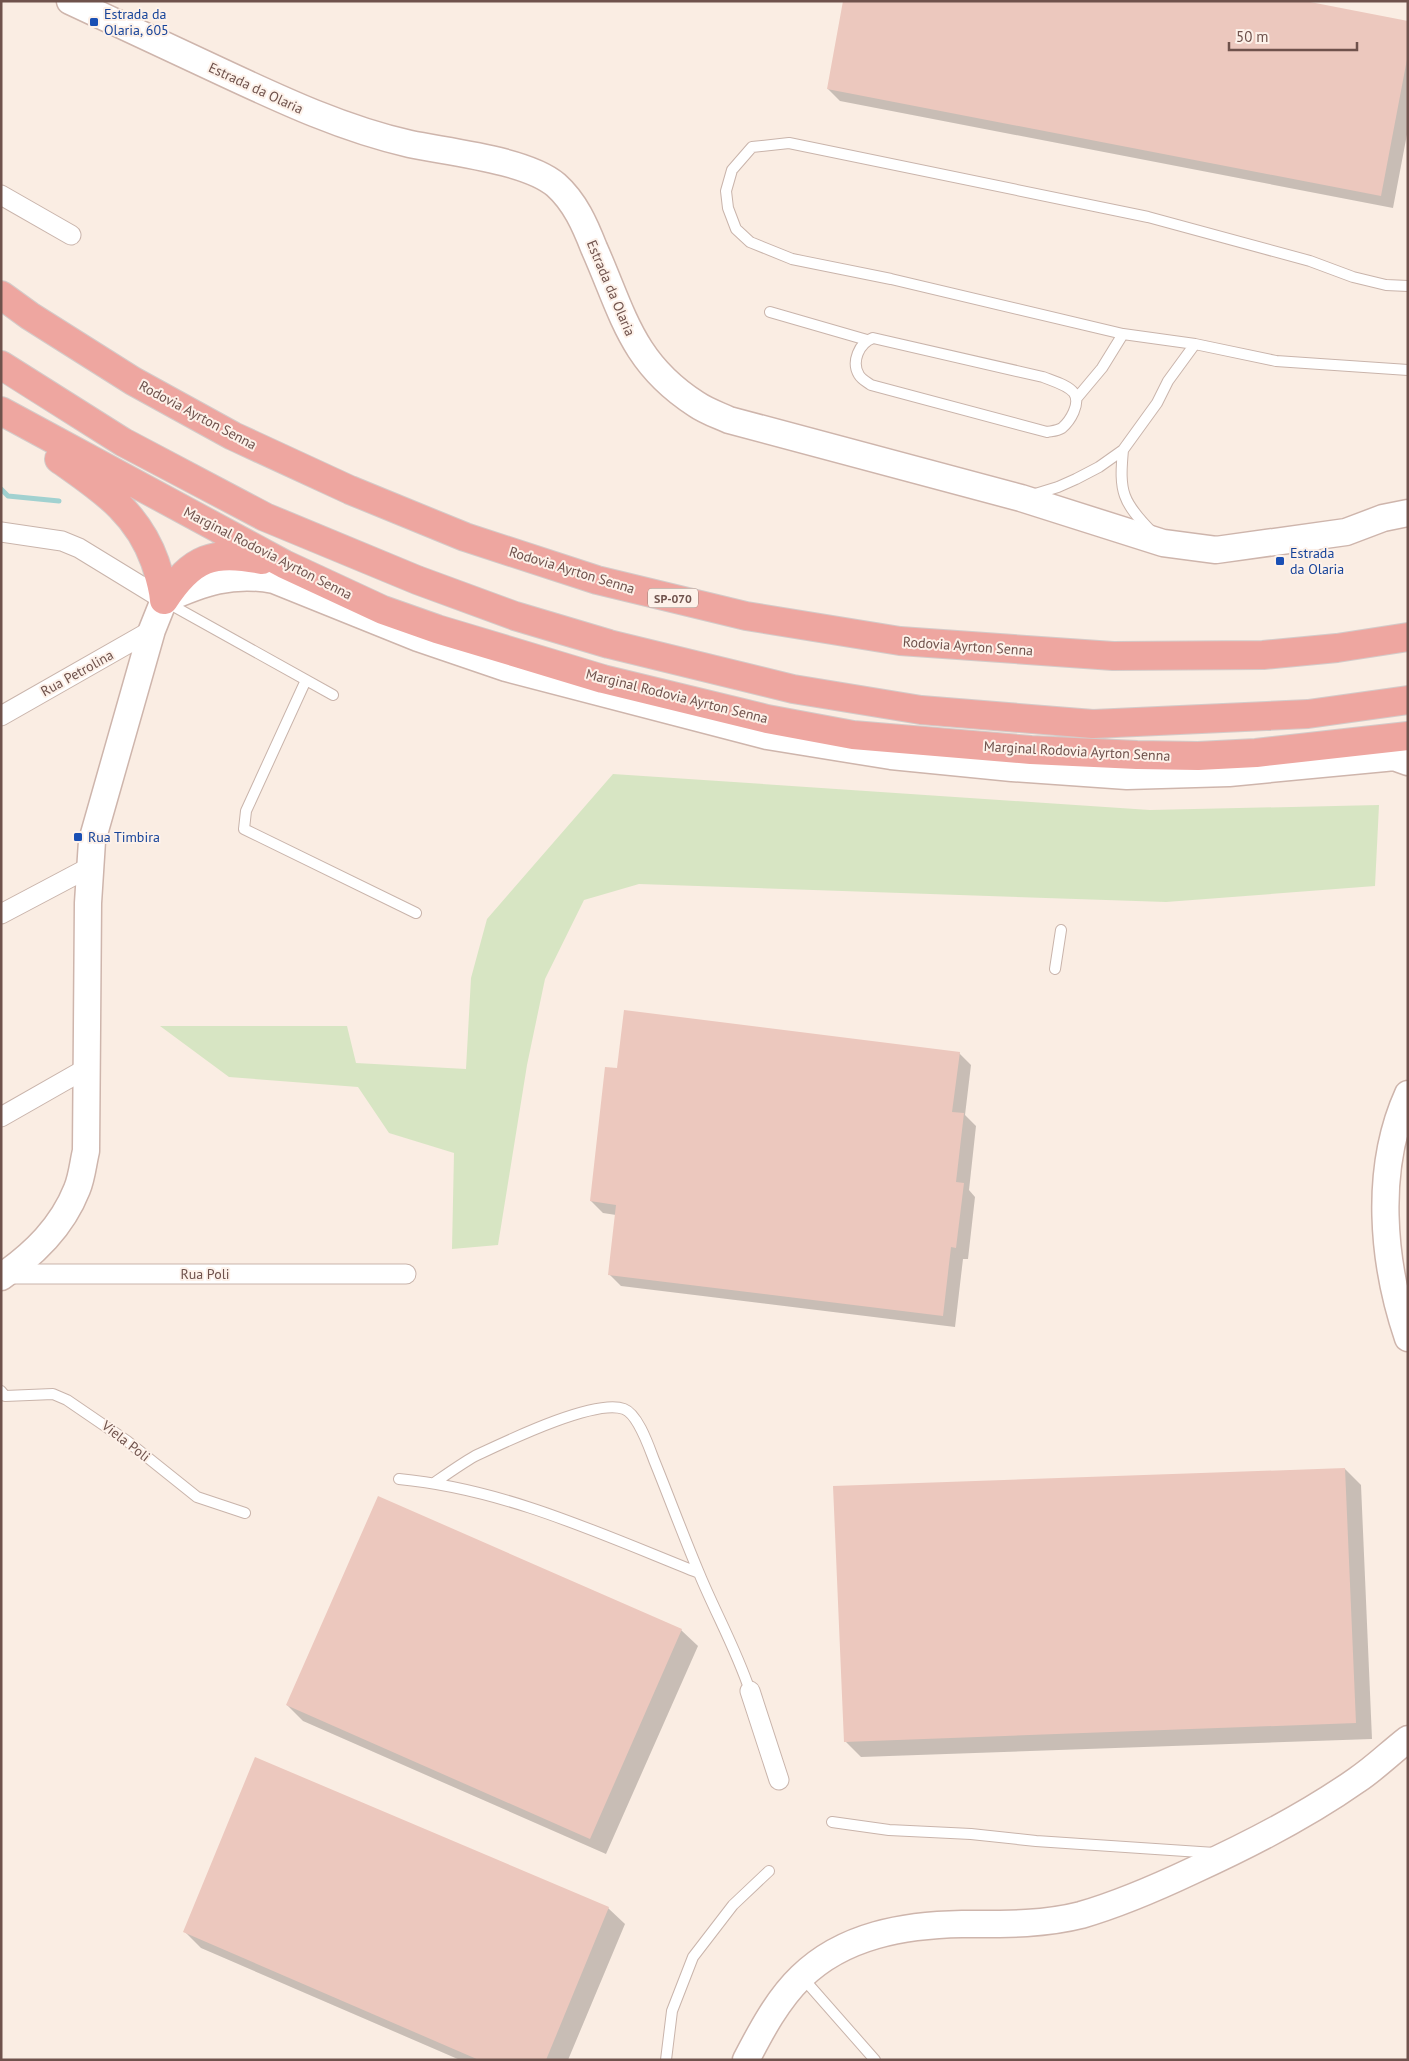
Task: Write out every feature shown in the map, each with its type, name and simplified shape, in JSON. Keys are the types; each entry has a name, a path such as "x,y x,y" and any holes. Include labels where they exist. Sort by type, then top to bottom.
{"highway":[{"name":"Rodovia Ayrton Senna","path":"1,296 142,385 233,436 350,490 465,537 597,580 746,616 900,641 1113,656 1263,655 1337,648 1408,637"},
{"path":"1,365 123,442 265,517 417,580 515,616 609,644 793,689 921,710 1093,724 1308,714 1408,700"},
{"path":"1,412 26,434 102,489 128,513 143,535 151,552 160,576 164,600"},
{"name":"Marginal Rodovia Ayrton Senna","path":"1,412 284,564 346,594 437,629 603,680 766,719 853,735 1031,750 1189,756 1256,753 1408,736"},
{"path":"164,600 178,578 195,565 220,555 237,555 284,564"}],"street":[{"name":"Estrada da Olaria","path":"70,1 302,110 408,144 472,156 536,172 556,185 581,217 625,325 641,353 663,378 697,405 729,420 1021,498 1163,542 1216,550 1346,532 1408,531"},
{"path":"1,196 71,235"},
{"name":"Estrada da Olaria","path":"1346,532 1383,518 1408,513"},
{"path":"1,532 62,542 79,548 164,600 152,630 92,841 88,902 86,1151 77,1188 60,1222 33,1253 3,1276"},
{"name":"Marginal Rodovia Ayrton Senna","path":"164,600 194,586 233,576 274,580 418,638 506,668 767,736 891,756 1012,768 1127,776 1229,774 1394,757 1408,762"},
{"name":"Rua Petrolina","path":"1,716 152,630"},
{"path":"1,914 90,867"},
{"path":"1,1116 87,1068"},
{"path":"1408,1094 1394,1131 1385,1210 1390,1270 1408,1338"},
{"path":"1391,1152 1408,1132"},
{"name":"Rua Poli","path":"3,1276 406,1274"},
{"path":"750,1690 779,1780"},
{"path":"746,2060 778,2006 802,1976 831,1954 863,1938 895,1930 954,1924 1031,1923 1080,1915 1147,1892 1228,1854 1298,1818 1358,1780 1408,1738"}],"lane":[{"path":"1408,286 1386,285 1353,277 1310,262 1148,217 789,143 752,147 732,170 726,191 728,208 736,229 750,242 792,259 891,279 1123,334 1195,344 1276,361 1408,370"},
{"path":"770,312 867,340"},
{"path":"1076,399 1102,368 1123,334"},
{"path":"873,338 890,340 1043,377 1069,388 1075,394 1076,399 1076,406 1068,422 1061,428 1047,432 872,385 863,380 858,374 856,367 859,348 867,340 873,338"},
{"path":"1021,498 1058,487 1076,479 1099,467 1123,450 1157,403 1168,381 1195,344"},
{"path":"1123,450 1120,474 1125,500 1136,517 1163,542"},
{"path":"164,600 333,695"},
{"path":"306,680 246,811 244,829 416,913"},
{"path":"1055,969 1061,930"},
{"name":"Viela Poli","path":"1,1391 5,1396 53,1394 67,1400 127,1441 197,1498 245,1513"},
{"path":"434,1483 474,1457 571,1414 599,1407 615,1406 627,1409 638,1422 650,1448 699,1573 740,1662 750,1690"},
{"path":"399,1479 434,1483 519,1503 699,1573"},
{"path":"832,1822 889,1830 970,1834 1228,1854"},
{"path":"666,2060 672,2010 693,1957 733,1905 769,1870"},
{"path":"802,1976 875,2060"}],"green space":[{"path":"613,774 1150,810 1379,805 1375,886 1166,902 639,884 584,900 545,979 527,1065 498,1245 452,1249 454,1153 389,1133 358,1087 229,1077 160,1026 347,1026 356,1063 466,1069 471,978 487,919"}],"building":[{"path":"843,1 1305,1 1408,21 1408,54 1381,196 827,89"},
{"path":"624,1010 960,1052 952,1112 964,1113 956,1182 964,1183 956,1248 951,1247 943,1316 608,1275 616,1205 590,1201 605,1067 617,1068"},
{"path":"1345,1468 1356,1723 844,1742 833,1486"},
{"path":"378,1496 682,1629 590,1839 286,1705"},
{"path":"255,1757 609,1907 546,2060 479,2060 183,1932"}],"waterway":[{"path":"1,489 8,496 59,501"}],"place":[{"name":"Estrada da Olaria, 605","path":"94,22"},
{"name":"Estrada da Olaria","path":"1280,561"},
{"name":"Rua Timbira","path":"78,837"}]}
